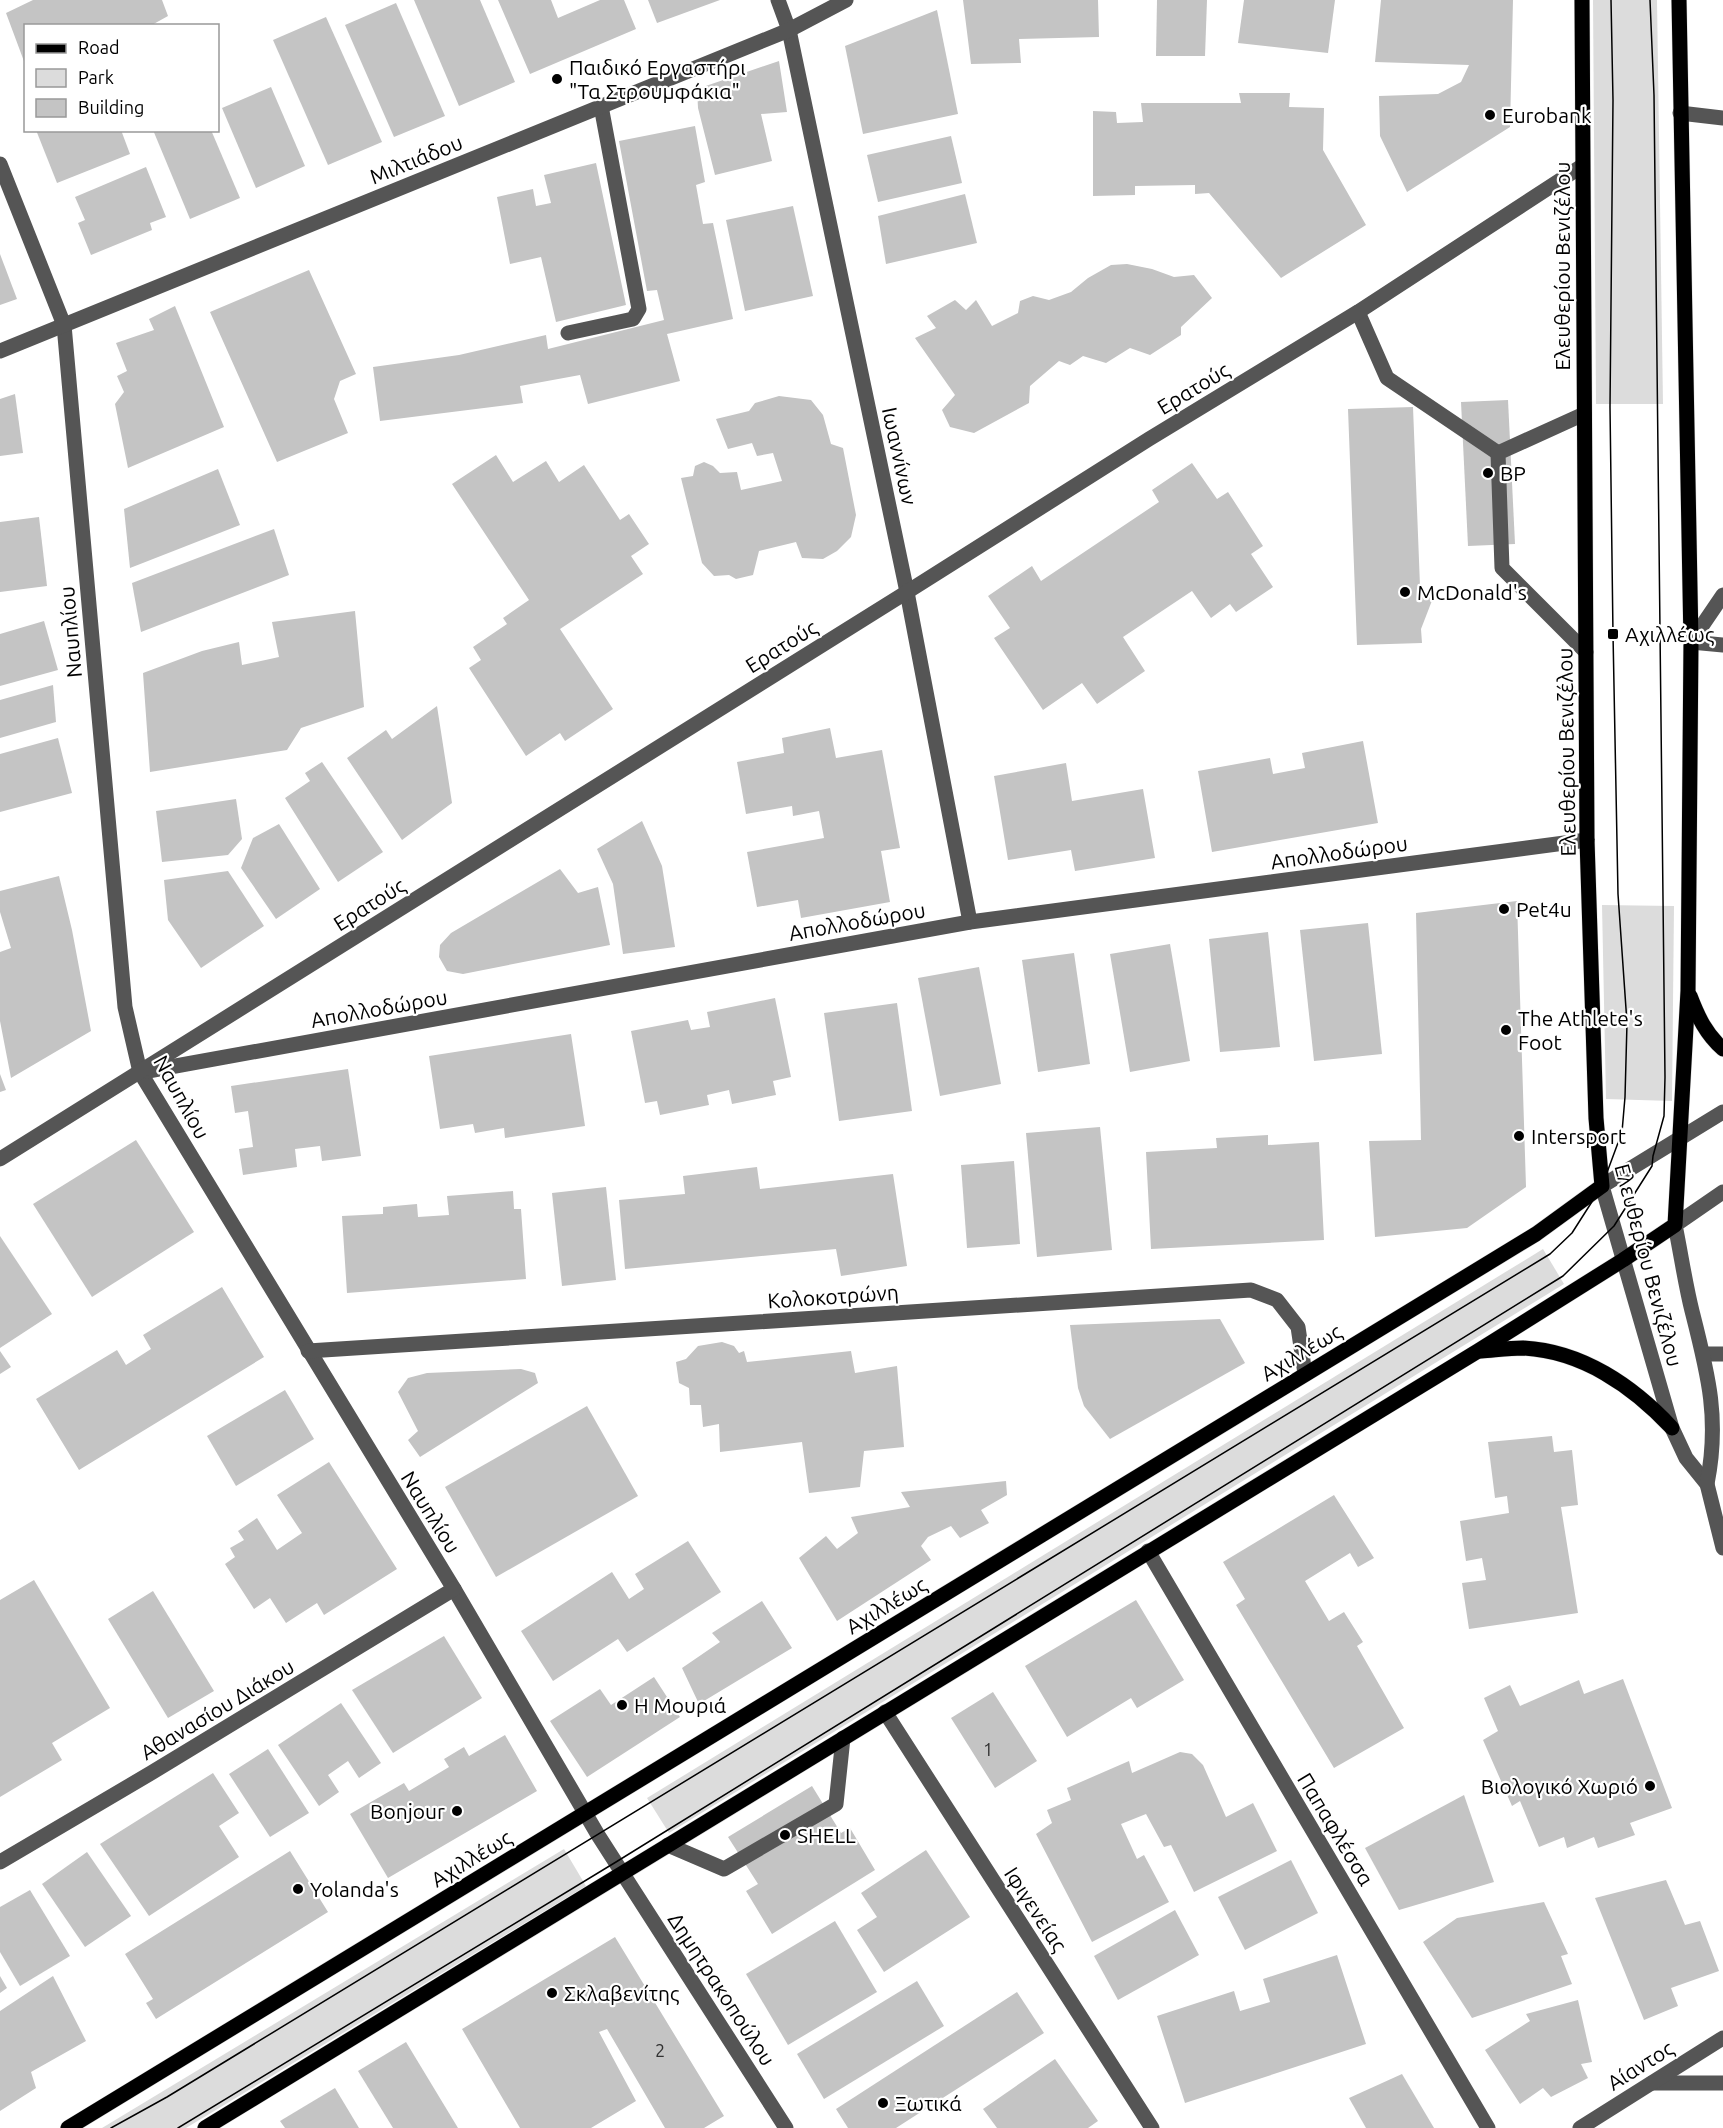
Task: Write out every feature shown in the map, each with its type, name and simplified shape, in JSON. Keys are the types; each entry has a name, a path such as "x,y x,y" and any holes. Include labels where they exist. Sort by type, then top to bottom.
{"main road":[{"name":"Ελευθερίου Βενιζέλου","path":"1582,0 1587,840 1596,1118 1602,1186"},
{"name":"Ελευθερίου Βενιζέλου","path":"1675,1226 1688,991 1691,642 1679,0"},
{"path":"1688,991 1699,1019 1715,1042 1723,1049"},
{"name":"Αχιλλέως","path":"68,2128 1536,1234 1602,1186"},
{"path":"206,2128 224,2123 668,1845 1478,1351 1675,1226"},
{"path":"1478,1351 1525,1348 1577,1361 1606,1373 1629,1388 1652,1406 1672,1428"}],"street":[{"name":"Ιωαννίνων","path":"778,0 789,30 907,592 970,922"},
{"name":"Μιλτιάδου","path":"0,351 789,30 846,0"},
{"path":"568,333 633,319 639,309 601,106"},
{"path":"1680,113 1723,118"},
{"name":"Ναυπλίου","path":"0,164 64,325 125,1007 140,1072 454,1589 585,1813 623,1873"},
{"name":"Ερατούς","path":"0,1160 1159,433 1358,312 1582,166"},
{"path":"1358,312 1387,378 1497,453"},
{"path":"1497,453 1584,414"},
{"path":"1497,453 1502,568 1586,652"},
{"path":"1723,595 1691,642 1723,645"},
{"name":"Απολλοδώρου","path":"140,1072 970,922 1587,840"},
{"name":"Αχιλλέως","path":"1602,1186 1723,1113"},
{"name":"Ελευθερίου Βενιζέλου","path":"1602,1186 1672,1428 1686,1458 1707,1484 1723,1548"},
{"path":"1675,1226 1723,1192"},
{"name":"Ελευθερίου Βενιζέλου","path":"1675,1226 1692,1311 1704,1354 1714,1416 1713,1455 1707,1484"},
{"name":"Κολοκοτρώνη","path":"308,1351 1251,1290 1278,1300 1298,1327 1305,1374"},
{"path":"1704,1354 1723,1354"},
{"name":"Παπαφλέσσα","path":"1148,1551 1488,2128"},
{"name":"Αθανασίου Διάκου","path":"0,1862 454,1589"},
{"name":"Ιφιγενείας","path":"885,1712 1152,2128"},
{"path":"668,1845 724,1869 836,1804 843,1738"},
{"name":"Δημητρακοπούλου","path":"623,1873 786,2128"},
{"name":"Αίαντος","path":"1580,2128 1723,2038"},
{"path":"1652,2083 1723,2083"}],"green space":[{"path":"1593,0 1657,0 1663,404 1596,404"},
{"path":"1602,905 1674,906 1672,1101 1606,1099"},
{"path":"1543,1249 1564,1284 669,1833 647,1798"},
{"path":"564,1849 586,1886 186,2128 102,2128"}],"building":[{"path":"33,0 162,0 168,16 154,24 24,24 24,61 6,13"},
{"path":"414,0 480,0 515,82 459,106"},
{"path":"498,0 551,0 558,18 600,0 624,0 636,29 530,74"},
{"path":"648,0 720,0 657,23"},
{"path":"963,0 1098,0 1099,37 1019,39 1021,63 971,64"},
{"path":"1157,0 1207,0 1205,56 1156,56"},
{"path":"1244,0 1335,0 1328,53 1238,43"},
{"path":"1381,0 1513,0 1510,127 1407,192 1380,136 1379,96 1438,94 1461,82 1469,65 1375,62"},
{"path":"396,3 445,116 394,137 345,25"},
{"path":"937,10 958,114 863,134 845,46"},
{"path":"326,17 382,142 328,165 273,40"},
{"path":"779,61 787,112 761,114 772,161 715,175 698,108 697,89"},
{"path":"271,87 305,166 256,188 222,108"},
{"path":"1239,93 1290,93 1289,107 1324,108 1323,150 1366,225 1281,278 1209,193 1195,194 1195,185 1135,186 1135,195 1093,196 1093,111 1116,112 1117,123 1143,122 1141,103 1241,103"},
{"path":"695,126 705,182 696,185 703,224 713,223 733,319 667,334 680,381 588,404 580,375 520,386 523,403 380,421 373,367 459,355 546,335 548,349 664,320 657,290 647,291 619,141"},
{"path":"37,132 122,132 130,154 57,183"},
{"path":"154,132 212,132 240,198 190,219"},
{"path":"951,136 962,183 878,202 867,155"},
{"path":"596,163 626,305 556,322 541,257 510,264 497,197 533,189 536,206 551,203 544,175"},
{"path":"146,167 166,217 150,223 152,230 91,255 78,223 85,220 75,197"},
{"path":"965,194 977,243 886,264 878,216"},
{"path":"793,206 813,296 745,311 726,220"},
{"path":"0,254 17,299 0,305"},
{"path":"1127,264 1152,269 1174,277 1194,275 1212,298 1181,327 1181,335 1150,355 1130,348 1106,363 1083,356 1070,365 1059,361 1030,386 1029,403 974,433 950,427 942,410 955,395 915,338 936,328 927,316 955,300 966,310 976,300 992,326 1018,313 1020,301 1033,296 1049,300 1071,292 1088,278 1111,265"},
{"path":"309,270 356,374 340,381 334,399 348,433 277,462 210,312"},
{"path":"175,306 224,427 128,468 115,404 124,392 117,376 127,371 116,343 154,330 149,319"},
{"path":"15,394 23,453 0,456 0,399"},
{"path":"779,396 811,400 823,415 831,444 843,448 856,515 851,537 837,551 823,559 802,558 796,542 759,551 753,575 736,579 729,575 714,576 702,563 681,478 693,476 695,466 704,462 713,466 720,473 737,472 741,490 782,481 773,453 757,456 752,443 728,449 716,419 749,411 755,403"},
{"name":"BP","path":"1508,400 1515,544 1468,546 1461,402"},
{"path":"1413,407 1420,586 1433,598 1421,629 1422,643 1357,645 1348,409"},
{"path":"496,455 513,482 546,461 559,482 584,465 620,520 629,514 649,544 631,556 643,574 560,629 613,709 565,741 560,733 526,756 469,668 481,660 473,647 507,624 503,618 529,600 452,484"},
{"path":"1192,463 1217,499 1228,492 1263,546 1251,554 1273,587 1236,612 1230,604 1211,618 1192,591 1123,637 1145,671 1097,704 1082,683 1043,710 994,638 1010,628 988,596 1032,566 1041,581 1159,502 1152,490"},
{"path":"218,469 240,525 130,568 124,509"},
{"path":"39,517 47,586 0,592 0,522"},
{"path":"274,529 289,575 141,632 132,583"},
{"path":"355,611 364,707 301,728 287,750 150,772 143,673 202,651 239,642 242,665 279,657 272,622"},
{"path":"44,621 58,670 0,686 0,634"},
{"path":"53,685 56,722 0,738 0,700"},
{"path":"437,706 452,803 402,840 347,758 386,730 392,739"},
{"path":"830,728 836,758 882,750 900,848 881,851 890,902 801,918 798,900 757,907 747,852 824,838 819,811 793,816 792,806 746,814 737,762 784,753 782,738"},
{"path":"58,738 72,793 0,812 0,754"},
{"path":"1363,741 1378,823 1212,852 1198,771 1270,758 1273,774 1305,768 1302,753"},
{"path":"322,762 383,852 338,882 285,798 310,781 305,773"},
{"path":"1066,763 1072,801 1143,789 1155,858 1075,871 1071,850 1008,860 994,776"},
{"path":"236,799 242,839 228,855 162,862 156,811"},
{"path":"642,821 662,866 675,947 623,954 613,884 597,849"},
{"path":"279,824 320,889 276,919 241,868 253,838"},
{"path":"560,869 578,893 598,887 610,945 463,974 447,971 439,957 440,945 451,933"},
{"path":"228,871 264,926 201,968 168,920 164,880"},
{"path":"59,876 72,930 91,1031 11,1078 0,1021 0,952 11,948 0,912 0,891"},
{"path":"1517,901 1526,1187 1467,1228 1375,1237 1369,1141 1421,1140 1416,913"},
{"path":"1368,923 1382,1054 1314,1061 1300,930"},
{"path":"1268,932 1280,1047 1220,1052 1209,939"},
{"path":"1170,944 1190,1061 1130,1072 1110,954"},
{"path":"1074,953 1090,1064 1038,1072 1022,960"},
{"path":"979,967 1001,1084 940,1096 918,978"},
{"path":"775,998 791,1077 773,1081 776,1095 732,1104 729,1090 707,1095 709,1105 660,1115 657,1101 645,1103 631,1031 688,1020 691,1030 710,1027 707,1012"},
{"path":"897,1003 912,1111 839,1121 824,1013"},
{"path":"571,1034 585,1126 505,1138 504,1128 475,1133 473,1124 440,1129 429,1056"},
{"path":"348,1069 361,1156 322,1161 320,1146 295,1149 297,1167 243,1175 239,1149 253,1147 248,1111 235,1113 231,1086"},
{"path":"0,1074 6,1090 0,1092"},
{"path":"1100,1127 1112,1250 1037,1257 1026,1133"},
{"path":"1268,1135 1268,1145 1319,1142 1324,1240 1151,1249 1146,1152 1217,1148 1216,1138"},
{"path":"136,1140 194,1232 92,1297 33,1204"},
{"path":"1014,1161 1020,1244 967,1248 961,1165"},
{"path":"757,1167 760,1189 893,1174 907,1266 841,1276 836,1249 625,1269 619,1200 685,1194 683,1176"},
{"path":"606,1187 616,1280 562,1286 552,1193"},
{"path":"513,1191 514,1209 521,1209 526,1279 347,1293 342,1216 383,1214 383,1207 417,1204 418,1217 449,1215 447,1196"},
{"path":"0,1236 52,1314 0,1348"},
{"path":"222,1287 264,1357 79,1470 36,1399 117,1350 126,1365 151,1349 143,1335"},
{"path":"1220,1319 1245,1363 1110,1439 1084,1406 1078,1388 1070,1325"},
{"path":"722,1342 734,1346 739,1353 744,1351 747,1362 851,1351 855,1373 897,1366 904,1447 864,1451 860,1487 809,1493 802,1442 720,1452 719,1424 703,1427 701,1405 690,1405 689,1388 679,1383 676,1362 686,1359 698,1346"},
{"path":"0,1351 11,1367 0,1374"},
{"path":"521,1369 535,1373 538,1383 420,1457 408,1440 418,1431 398,1392 408,1378 427,1373"},
{"path":"285,1390 314,1439 236,1486 207,1436"},
{"path":"587,1406 638,1496 496,1577 445,1487"},
{"path":"1552,1436 1554,1452 1572,1450 1578,1505 1561,1507 1578,1613 1469,1629 1462,1583 1486,1580 1482,1558 1466,1561 1460,1521 1509,1513 1507,1496 1495,1498 1488,1442"},
{"path":"329,1462 397,1569 324,1615 317,1603 286,1623 270,1598 254,1609 225,1564 235,1557 230,1548 244,1540 238,1531 257,1518 277,1550 302,1533 277,1495"},
{"path":"1006,1481 1007,1495 981,1510 989,1523 960,1538 951,1526 928,1537 921,1546 931,1560 837,1621 799,1558 826,1536 837,1549 858,1533 851,1517 910,1507 901,1492"},
{"path":"1334,1495 1374,1558 1358,1567 1350,1553 1305,1581 1329,1621 1344,1612 1363,1642 1357,1646 1404,1728 1334,1768 1236,1605 1245,1599 1223,1562"},
{"path":"688,1541 721,1592 627,1652 618,1639 553,1681 521,1631 612,1572 629,1599 644,1589 635,1574"},
{"path":"34,1580 110,1708 52,1743 62,1760 0,1797 0,1600"},
{"path":"153,1591 214,1691 168,1718 108,1619"},
{"path":"1136,1600 1184,1680 1137,1708 1131,1698 1067,1737 1025,1666"},
{"path":"762,1601 792,1648 699,1704 682,1668 720,1642 712,1633"},
{"path":"444,1636 482,1698 393,1753 352,1690"},
{"path":"654,1677 680,1717 587,1777 550,1721 600,1689 611,1705"},
{"path":"1623,1679 1672,1808 1630,1823 1635,1835 1598,1848 1594,1837 1567,1848 1564,1837 1539,1847 1520,1801 1512,1806 1483,1740 1498,1731 1484,1698 1510,1685 1520,1706 1579,1680 1584,1694"},
{"path":"993,1692 1037,1761 995,1788 951,1718"},
{"path":"341,1703 381,1763 359,1778 348,1761 328,1775 339,1792 319,1806 278,1745"},
{"path":"505,1735 537,1791 388,1878 350,1814 404,1783 409,1791 449,1767 444,1759 464,1747 469,1756"},
{"path":"268,1749 309,1813 270,1837 229,1774"},
{"path":"1180,1752 1192,1754 1203,1765 1226,1817 1253,1803 1277,1851 1194,1892 1171,1845 1164,1847 1146,1814 1121,1824 1137,1859 1144,1855 1169,1902 1092,1942 1036,1834 1052,1823 1047,1810 1071,1800 1067,1788 1129,1761 1132,1773"},
{"path":"213,1773 239,1813 219,1826 239,1857 149,1916 100,1844"},
{"path":"812,1786 841,1833 850,1828 875,1870 772,1934 746,1891 758,1884 728,1837"},
{"path":"1464,1795 1494,1882 1399,1910 1365,1848"},
{"path":"926,1850 970,1917 884,1972 857,1930 877,1917 861,1893"},
{"path":"290,1851 328,1912 156,2019 146,2003 153,1999 125,1954"},
{"path":"87,1852 131,1916 85,1947 42,1884"},
{"path":"1291,1860 1318,1913 1245,1950 1218,1897"},
{"path":"1666,1880 1685,1925 1700,1921 1719,1971 1671,1988 1678,2006 1644,2020 1595,1898"},
{"path":"30,1890 70,1956 20,1986 0,1952 0,1907"},
{"path":"1544,1902 1568,1954 1561,1956 1572,1984 1472,2018 1423,1942 1457,1918"},
{"path":"1175,1910 1199,1955 1118,2000 1094,1956"},
{"path":"835,1921 877,1992 788,2045 746,1974"},
{"path":"615,1937 724,2116 704,2128 665,2128 607,2029 599,2032 636,2101 591,2128 520,2128 462,2029"},
{"path":"1337,1955 1366,2044 1185,2103 1157,2016 1234,1991 1240,2011 1270,2002 1263,1979"},
{"path":"0,1976 7,1988 0,1993"},
{"path":"53,1976 86,2041 31,2072 36,2088 0,2111 0,2011"},
{"path":"917,1981 944,2026 824,2099 797,2054"},
{"path":"1017,1992 1044,2033 896,2128 848,2128 836,2109"},
{"path":"1578,2000 1592,2062 1581,2064 1588,2078 1551,2097 1543,2088 1520,2104 1485,2050 1530,2021 1526,2014"},
{"path":"406,2042 458,2128 393,2128 358,2071"},
{"path":"1055,2059 1098,2121 1088,2128 997,2128 983,2109"},
{"path":"1402,2074 1434,2128 1366,2128 1349,2098"},
{"path":"335,2088 359,2128 285,2128 280,2121"}],"tram line":[{"path":"111,2128 167,2097 1550,1254 1572,1233 1602,1186 1622,1132 1625,1097 1627,1023 1618,894 1610,407 1613,100 1611,0"},
{"path":"178,2128 616,1862 1563,1276 1614,1226 1652,1166 1664,1116 1654,95 1650,0"}],"place":[{"name":"Παιδικό Εργαστήρι \"Τα Στρουμφάκια\"","path":"557,79"},
{"name":"Eurobank","path":"1490,115"},
{"name":"BP","path":"1488,473"},
{"name":"McDonald's","path":"1405,592"},
{"name":"Αχιλλέως","path":"1613,634"},
{"name":"Pet4u","path":"1504,909"},
{"name":"The Athlete's Foot","path":"1506,1030"},
{"name":"Intersport","path":"1519,1136"},
{"name":"Η Μουριά","path":"622,1705"},
{"name":"Βιολογικό Χωριό","path":"1650,1786"},
{"name":"Bonjour","path":"457,1811"},
{"name":"SHELL","path":"785,1835"},
{"name":"Yolanda's","path":"298,1889"},
{"name":"Σκλαβενίτης","path":"552,1993"},
{"name":"Ξωτικά","path":"883,2103"}]}
